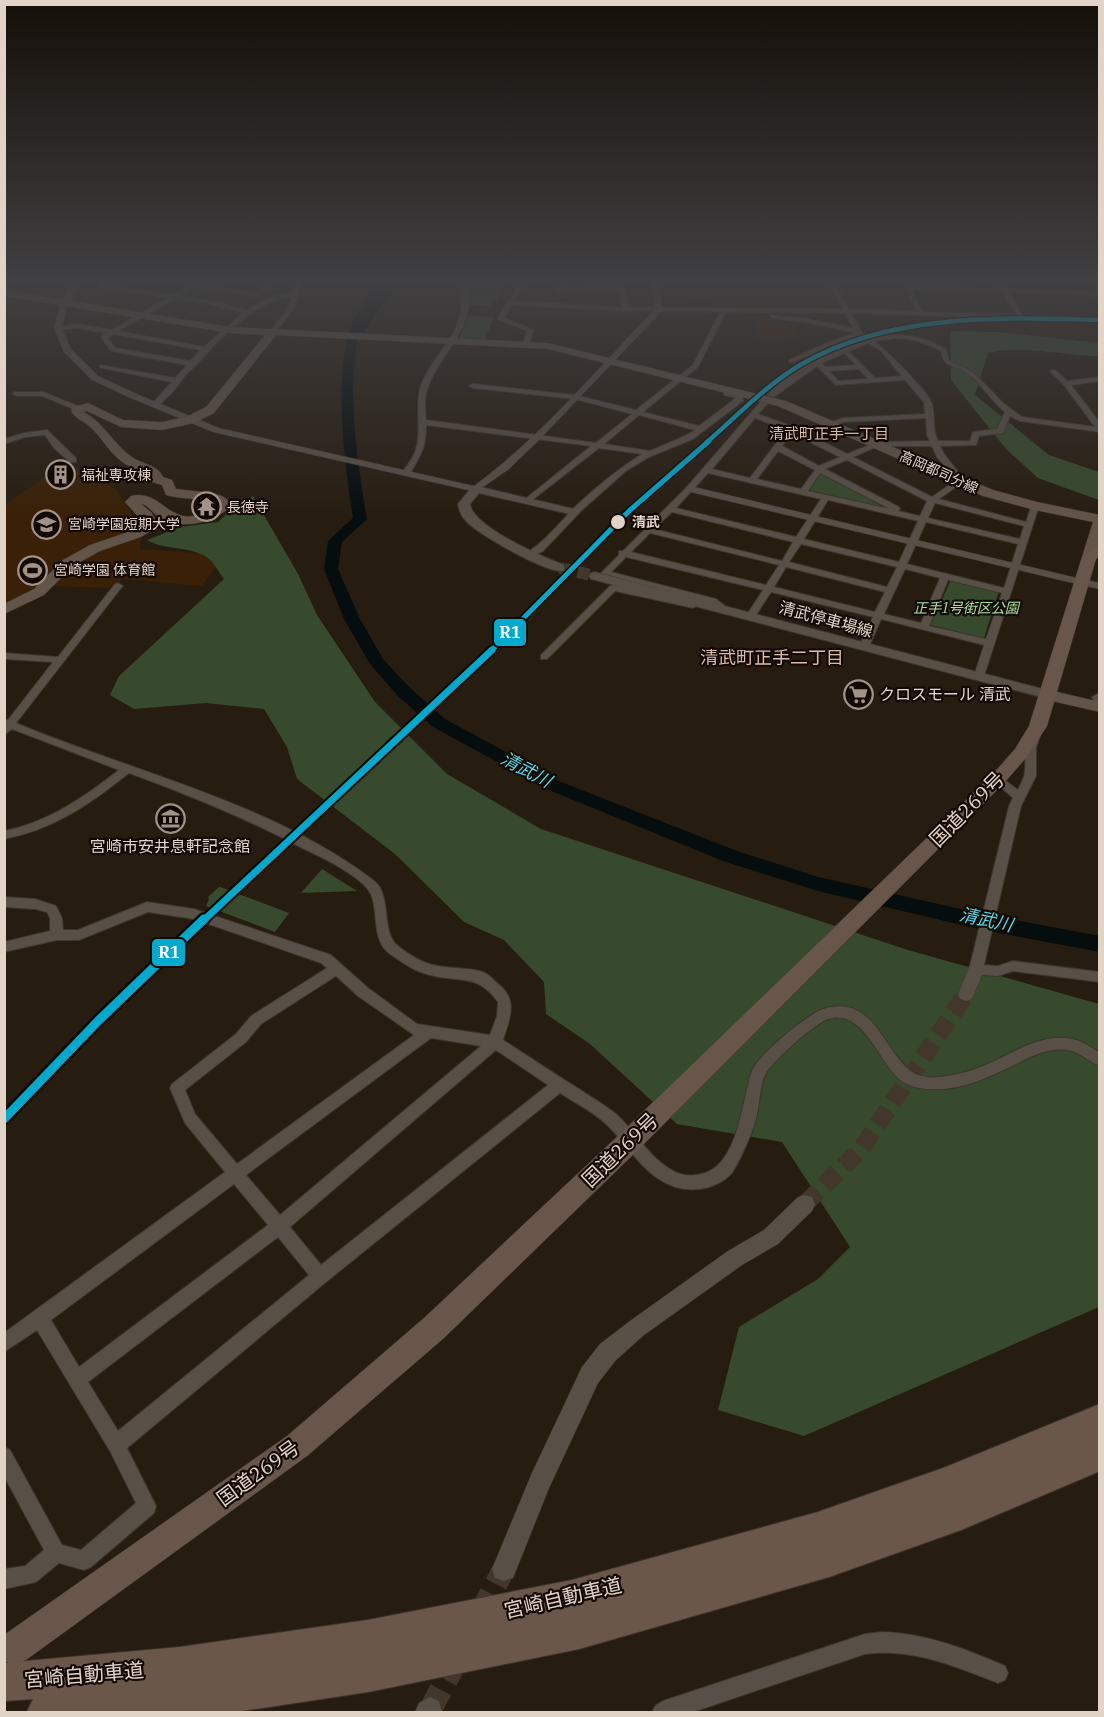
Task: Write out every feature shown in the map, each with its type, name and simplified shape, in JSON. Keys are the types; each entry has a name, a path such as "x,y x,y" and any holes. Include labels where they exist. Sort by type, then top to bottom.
{"highway":[{"name":"国道269号","path":"9,1665 297,1446 434,1328 630,1141 998,779 1021,753 1038,726 1081,582 1094,553"},
{"name":"宮崎自動車道","path":"9,1665 180,1666 345,1642 572,1599 818,1530 946,1484 1100,1421"},
{"name":"宮崎自動車道","path":"47,1713 175,1702 368,1673 579,1630 828,1559 961,1512 1100,1453"}],"main road":[{"path":"4,610 39,592 68,563 95,548 136,534 146,528 150,522 148,516 132,502 136,499 150,501 155,509 174,519 205,518 222,507 222,501 218,498 209,496 191,498 171,492 167,483 157,479 155,473 126,459 89,420 78,414 76,410 88,407 110,420 132,424 162,426 190,420 210,410 250,360"},
{"name":"高岡都司分線","path":"605,360 679,380 782,403 832,423 959,482 1035,506 1100,520 1094,553"},
{"path":"560,568 528,556 471,520 465,512 464,504 476,489 574,512"},
{"name":"清武停車場線","path":"595,576 1048,695"},
{"path":"1048,695 1100,707"}],"street":[{"path":"77,360 87,371 107,384 216,430 476,489 506,467 609,361"},
{"path":"169,360 193,364"},
{"path":"155,405 196,360"},
{"path":"401,472 421,449 422,400 431,370 438,360"},
{"path":"527,502 679,380 699,360"},
{"path":"724,609 713,601 605,573 622,553 690,489 768,398 788,379 821,360"},
{"path":"855,360 873,380"},
{"path":"864,647 932,500 959,482 959,478 934,443 931,435 928,402 892,360"},
{"path":"947,360 970,371 1008,413 1031,422 1100,429"},
{"path":"87,371 110,362"},
{"path":"102,366 178,381"},
{"path":"860,366 821,367 836,383 906,378"},
{"path":"1053,371 1067,382 1078,404 1100,429"},
{"path":"1067,382 1100,379"},
{"path":"528,556 540,549 574,512 623,469 682,441 740,399 740,396 679,380"},
{"path":"473,386 575,397 701,429"},
{"path":"17,394 43,394 79,408"},
{"path":"803,492 819,469 877,444 973,443 976,434 1000,431 1008,413"},
{"path":"753,415 791,429 932,500 1029,525"},
{"path":"832,423 843,420 929,416"},
{"path":"422,422 538,436 651,454"},
{"path":"752,480 791,429"},
{"path":"4,442 24,435 47,432 57,446 74,460"},
{"path":"777,447 910,517"},
{"path":"706,470 1023,542"},
{"path":"690,489 1100,586"},
{"path":"751,616 826,497"},
{"path":"979,676 1035,506"},
{"path":"670,509 1006,591"},
{"path":"647,530 890,590"},
{"path":"622,553 989,643"},
{"path":"924,627 945,576"},
{"path":"77,1380 279,1226 495,1042 505,1009 502,995 481,977 422,967 391,948 385,940 378,899 372,885 364,877 335,859 259,820 7,726 62,660 118,586"},
{"path":"544,657 613,588 724,609"},
{"path":"4,656 62,660"},
{"path":"1100,698 1097,698 1100,703"},
{"path":"966,994 995,894 1017,802 1030,776 1031,748 1038,726"},
{"path":"4,835 22,834 77,808 127,769"},
{"path":"998,779 1017,802"},
{"path":"4,902 35,904 52,909 56,918 57,935"},
{"path":"4,947 57,935 79,935 147,907 194,914 228,925 326,959 388,1012 414,1029 495,1042 610,1118 665,1175 682,1182 703,1181 726,1169 748,1122 755,1082 763,1063 811,1022 831,1012 852,1015 864,1022 907,1077 920,1082 943,1083 961,1080 994,1068 1035,1048 1052,1044 1074,1045 1100,1060"},
{"path":"976,963 998,971 1013,966 1100,977"},
{"path":"320,1276 190,1118 177,1088 241,1038 256,1020 338,968"},
{"path":"4,1344 428,1032"},
{"path":"116,1445 320,1276 559,1085"},
{"path":"504,1569 540,1481 590,1375 608,1352 637,1328 735,1258 771,1237 806,1204"},
{"path":"4,1456 56,1552 84,1560 147,1506 116,1445 39,1318"},
{"path":"4,1579 29,1575 56,1552"},
{"path":"663,1713 865,1644 885,1640 928,1648 998,1672"}],"shaded area":[{"path":"66,463 114,487 141,526 140,549 225,555 202,586 122,579 109,588 54,586 5,606 5,504"}],"green space":[{"path":"951,360 986,360 975,395 1049,455 1099,472 1099,500 1038,478 1006,449 951,380"},
{"path":"821,473 887,509 809,490"},
{"path":"253,496 298,574 317,615 375,702 447,774 541,829 908,950 1099,1004 1099,1307 804,1436 718,1410 739,1327 818,1279 850,1247 782,1142 677,1124 590,1044 546,1014 544,982 504,940 464,922 395,854 297,779 287,747 264,709 206,703 134,709 110,695 119,676 224,579 211,561 202,555 162,546 147,540 180,527 218,522"},
{"name":"正手1号街区公園","path":"951,580 999,591 984,638 930,625"},
{"path":"322,869 357,891 301,893"},
{"path":"220,886 289,913 275,932 206,906 208,897"}],"waterway":[{"name":"清武川","path":"351,360 348,384 350,457 360,519 335,541 331,569 352,619 376,661 403,691 439,723 555,786 730,856 818,884 983,922 1100,944"}],"tunnel":[{"path":"560,568 595,576"},
{"path":"805,1204 861,1149 966,994"},
{"path":"480,1614 504,1569"},
{"path":"430,1710 457,1660"}],"transit line":[{"name":"R1","path":"4,1119 130,990 518,625 654,487 766,390 809,360"}],"place":[{"name":"福祉専攻棟","path":"60,475"},
{"name":"長徳寺","path":"206,507"},
{"name":"清武","path":"618,522"},
{"name":"宮崎学園短期大学","path":"47,524"},
{"name":"宮崎学園 体育館","path":"33,570"},
{"name":"クロスモール 清武","path":"858,694"},
{"name":"宮崎市安井息軒記念館","path":"170,818"}],"district":[{"name":"清武町正手一丁目","path":"829,434"},
{"name":"清武町正手二丁目","path":"772,658"}]}
